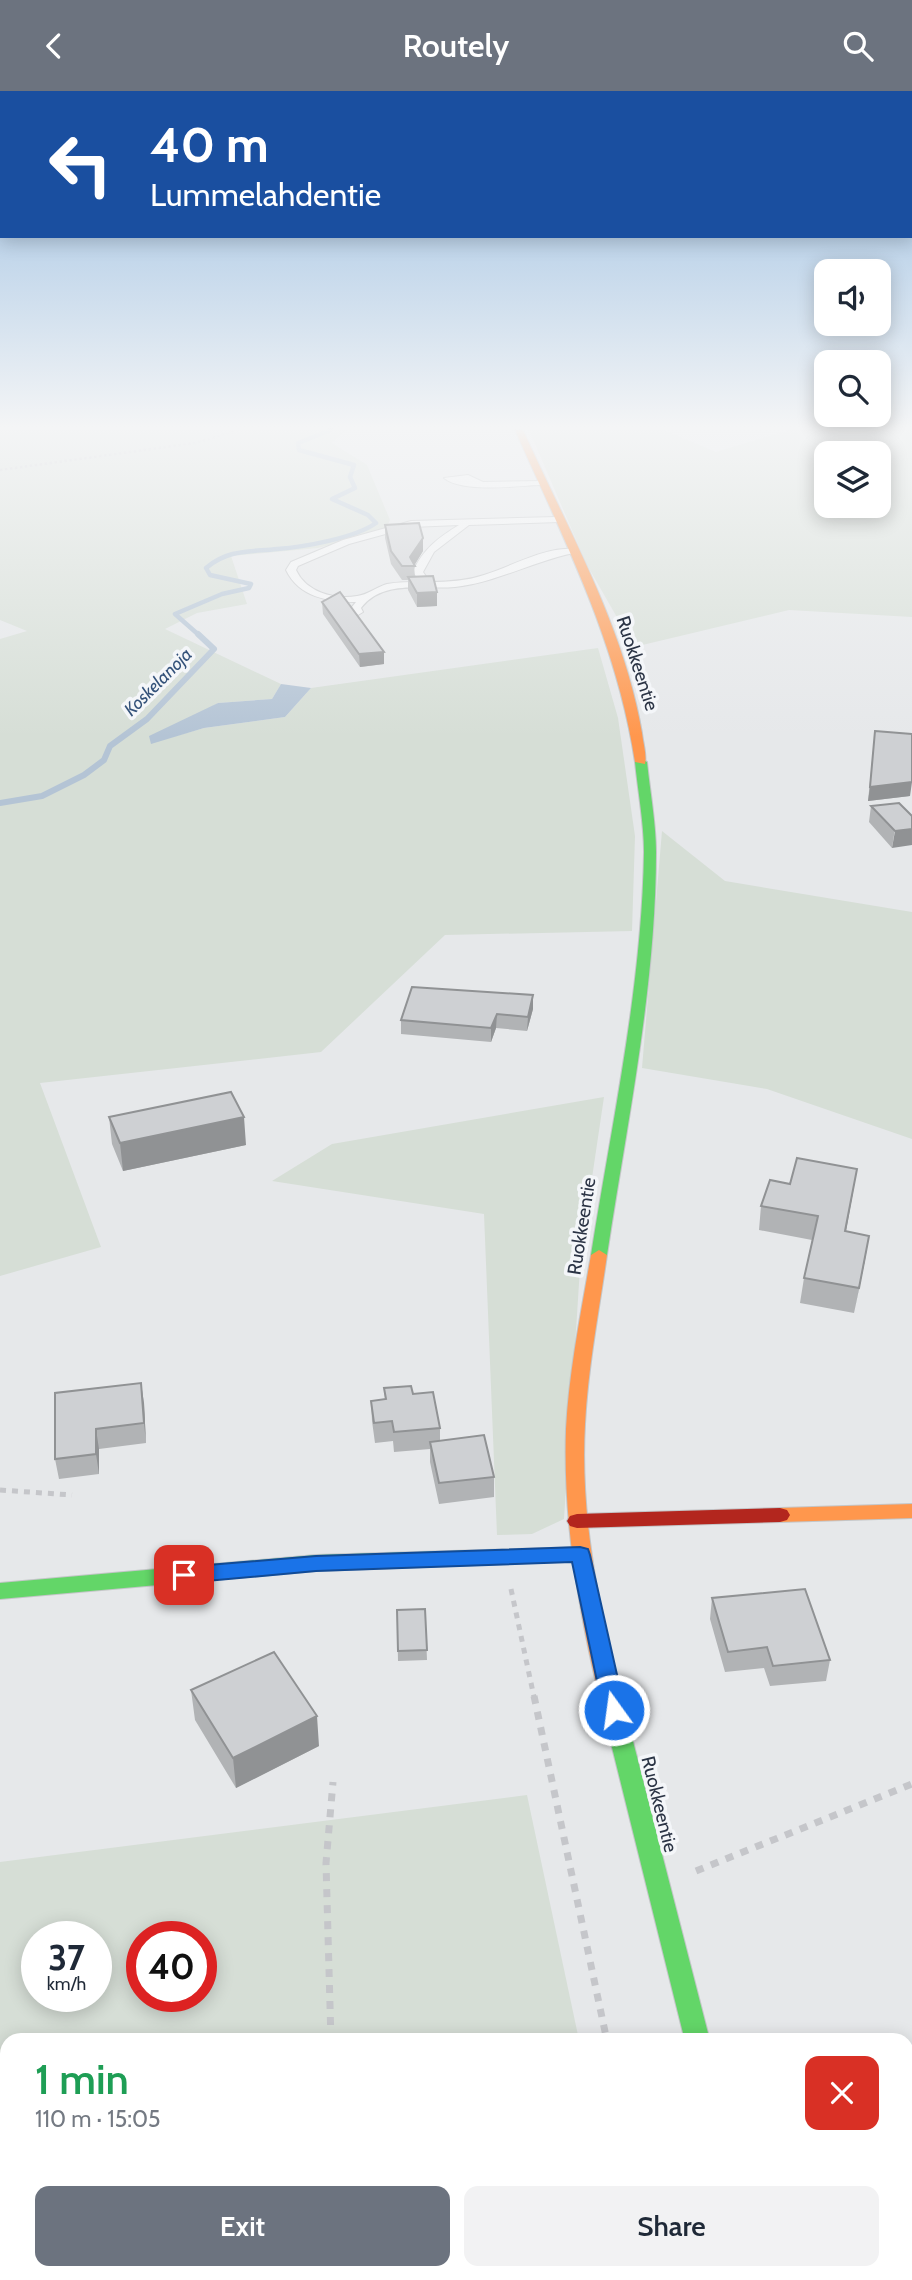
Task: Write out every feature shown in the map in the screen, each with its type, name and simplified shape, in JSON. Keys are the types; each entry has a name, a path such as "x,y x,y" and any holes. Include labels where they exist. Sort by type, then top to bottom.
{"street":[{"name":"Ruokkeentie","path":"562,532 624,676 638,733 650,849 648,911 637,1012 597,1250 583,1358 575,1448 580,1555 601,1660 696,2033"},
{"path":"577,1521 912,1511"},
{"path":"0,1591 316,1563 580,1555"}],"lane":[{"path":"379,532 346,542 294,564 291,570 303,587 317,594 333,598 360,599 382,589 465,583 539,556 572,551"},
{"path":"428,586 418,572 420,564 439,543 455,532"},
{"path":"358,612 356,608 360,599"}],"path":[{"path":"0,1490 72,1495"},
{"path":"504,1559 605,2033"},
{"path":"331,2033 326,1863 333,1782"},
{"path":"659,1886 912,1784"}],"shaded area":[{"path":"0,532 377,532 318,548 231,556 247,604 197,613 165,629 281,684 272,699 218,703 151,743 204,728 285,717 311,688 598,648 618,718 635,836 632,931 445,935 321,1052 40,1083 101,1247 0,1276 0,639 27,631 0,620"},
{"path":"573,532 912,532 912,617 789,610 634,647 587,565"},
{"path":"662,831 725,881 912,912 912,1139 767,1089 642,1068"},
{"path":"604,1097 581,1252 564,1519 532,1534 497,1535 484,1214 272,1181 332,1144"},
{"path":"527,1795 578,2033 0,2033 0,1862"}],"water":[{"path":"281,684 311,688 285,717 204,728 151,744 149,736 218,703 272,699"}],"building":[{"path":"387,532 421,532 423,538 410,557 415,566 402,566 391,551"},
{"path":"433,576 437,592 417,593 408,577"},
{"path":"340,592 384,652 359,654 322,602"},
{"path":"875,731 912,734 912,782 870,787"},
{"path":"899,803 912,816 912,829 895,831 871,806"},
{"path":"412,987 533,995 528,1017 497,1014 491,1028 401,1020"},
{"path":"231,1092 244,1117 120,1143 109,1117"},
{"path":"797,1158 857,1169 845,1231 869,1236 859,1288 804,1278 818,1216 761,1206 770,1180 790,1184"},
{"path":"141,1383 144,1423 96,1429 96,1454 55,1459 55,1393"},
{"path":"411,1386 413,1394 433,1392 440,1428 394,1432 392,1421 374,1423 371,1401 386,1399 384,1388"},
{"path":"484,1435 494,1477 439,1483 430,1442"},
{"path":"805,1589 830,1660 773,1666 767,1647 728,1652 712,1598"},
{"path":"425,1609 427,1650 398,1651 397,1610"},
{"path":"274,1652 317,1716 233,1758 191,1690"}],"waterway":[{"name":"Koskelanoja","path":"200,636 175,614 222,594 249,588 251,584 210,575 206,568 214,562 231,554 329,541 357,532"},
{"name":"Koskelanoja","path":"0,803 42,796 84,775 104,760 110,746 147,719 214,649 198,634"}],"traffic: fast":[{"path":"599,1255 637,1012 648,911 650,849 641,762"},
{"path":"0,1591 316,1563 581,1554"},
{"path":"607,1683 696,2033"}],"traffic: slow":[{"path":"566,532 593,592 623,676 641,762"},
{"path":"599,1255 580,1378 575,1451 577,1510 584,1568 607,1683"},
{"path":"780,1515 912,1511"}],"traffic: jam":[{"path":"577,1521 780,1515"}],"route":[{"path":"184,1575 316,1563 580,1555 614,1710"}]}
